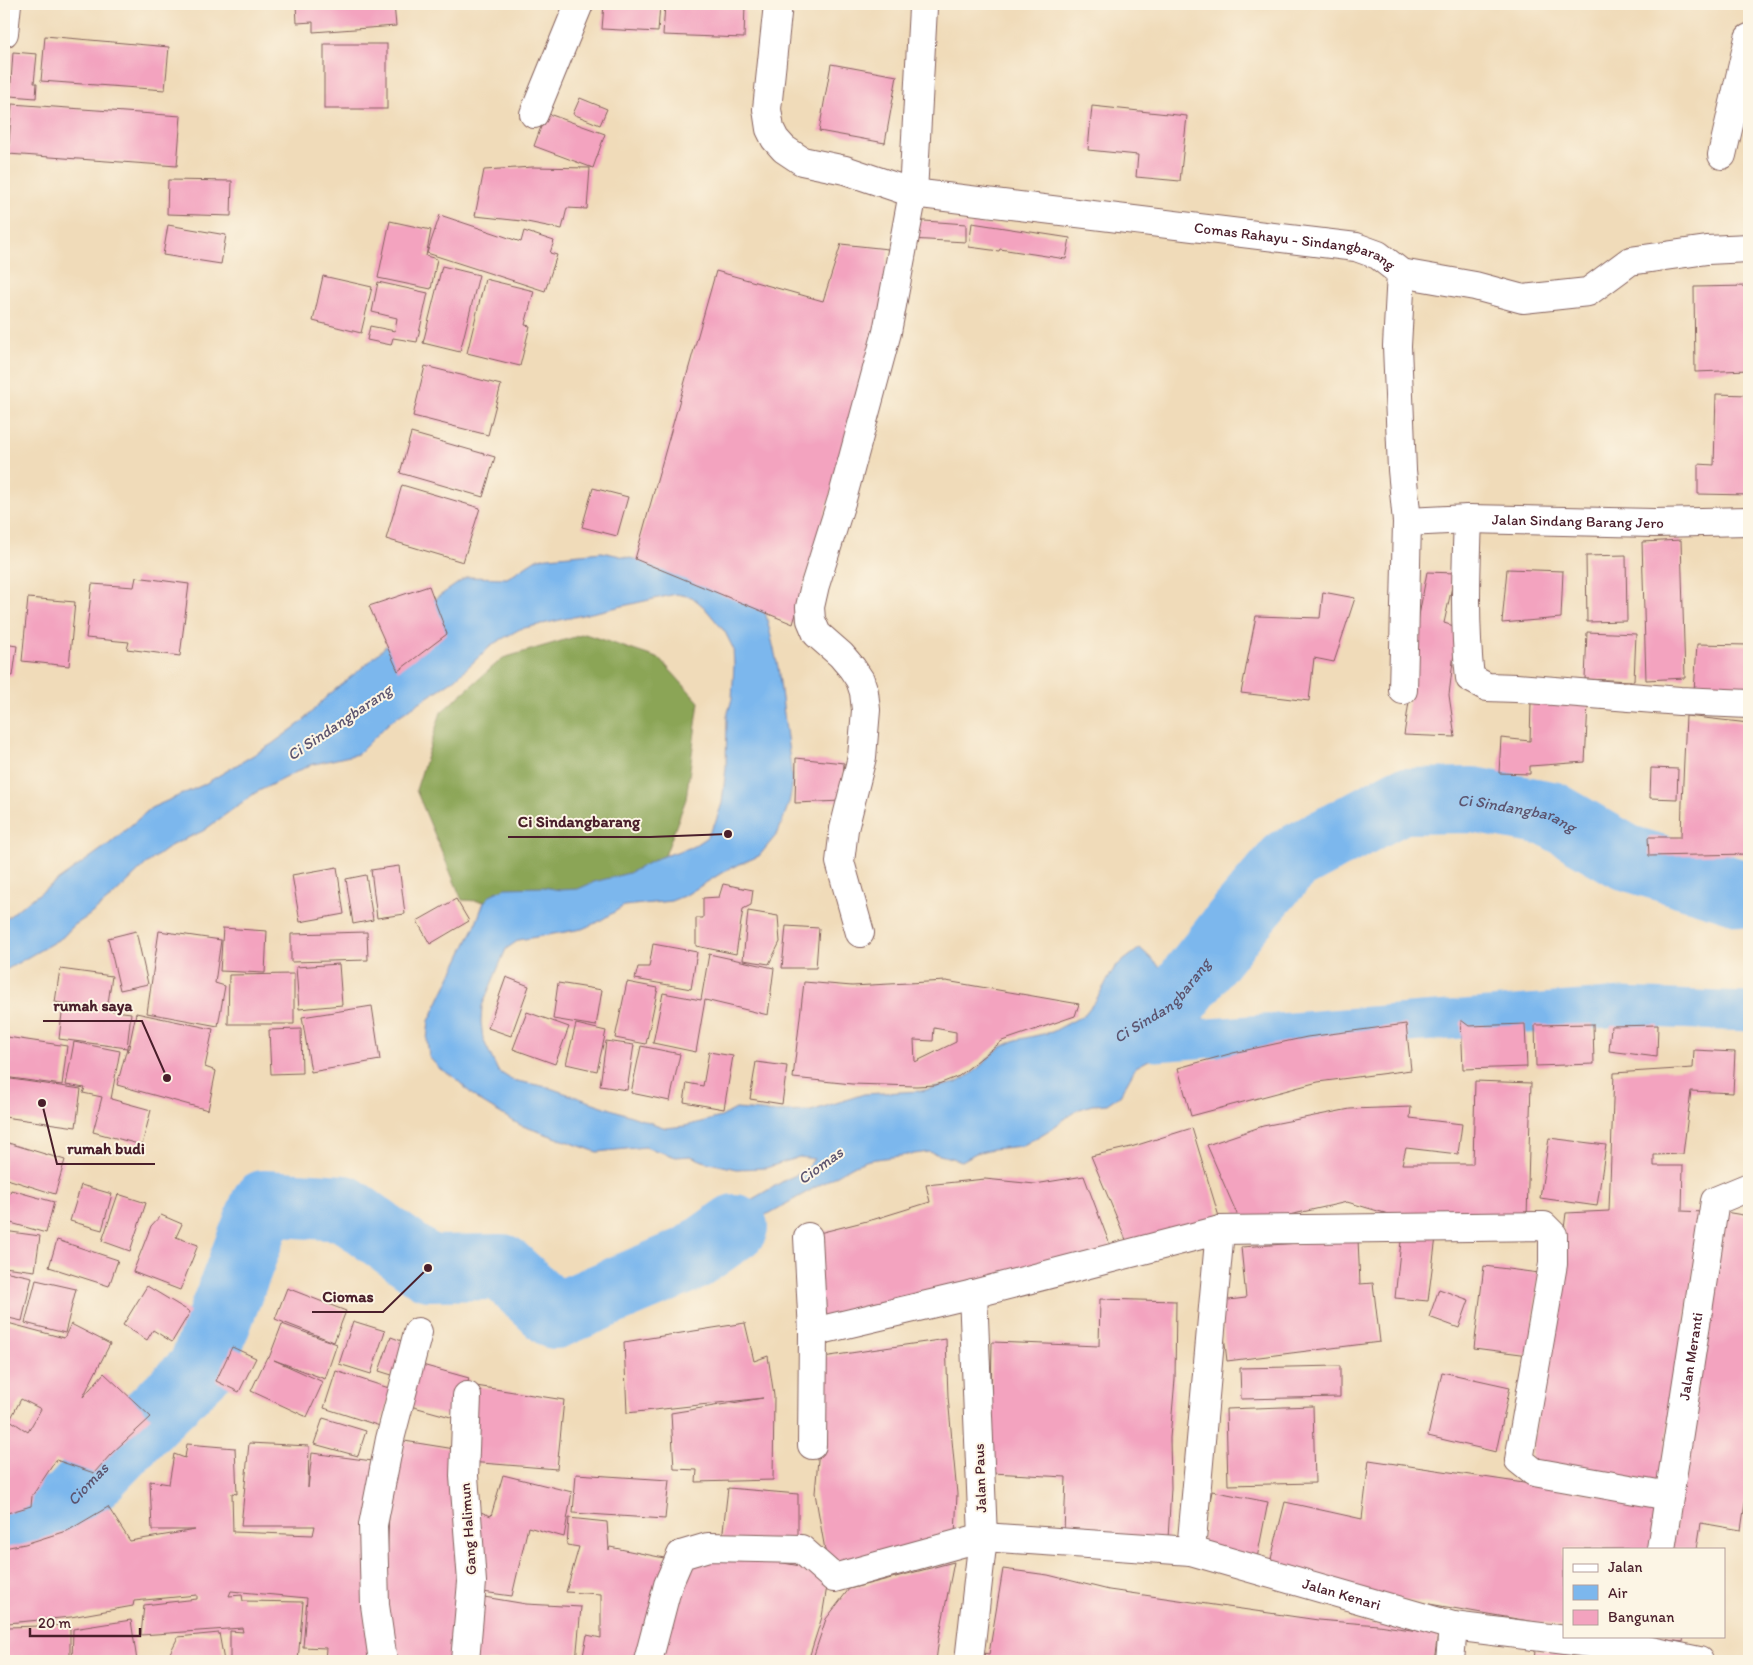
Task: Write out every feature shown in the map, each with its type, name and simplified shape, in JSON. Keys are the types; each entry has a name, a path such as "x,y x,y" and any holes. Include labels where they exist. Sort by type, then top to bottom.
{"street":[{"path":"4,33 7,4"},
{"path":"534,114 579,4"},
{"name":"Comas Rahayu - Sindangbarang","path":"778,4 767,110 770,129 775,139 784,149 802,161 845,170 913,193 1356,247 1378,255 1401,273 1475,286 1523,299 1588,292 1630,261 1707,250 1749,248"},
{"path":"860,933 840,862 844,830 862,757 866,710 864,692 860,680 852,668 841,655 817,634 811,620 810,606 842,498 886,332 913,193 923,8"},
{"path":"1722,154 1749,38"},
{"path":"1401,273 1397,346 1402,470 1407,522 1403,690"},
{"path":"1468,519 1466,599 1467,652 1470,678 1487,688 1516,688 1680,701 1749,704"},
{"name":"Jalan Sindang Barang Jero","path":"1407,522 1468,519 1654,523 1749,521"},
{"name":"Jalan Meranti","path":"1661,1548 1715,1201 1749,1186"},
{"path":"813,1332 973,1294 1220,1230 1544,1226 1553,1235 1553,1264 1518,1460 1534,1472 1669,1496"},
{"path":"1191,1550 1220,1230"},
{"path":"808,1237 813,1332 812,1445"},
{"name":"Jalan Paus","path":"969,1661 983,1537 973,1294"},
{"path":"383,1661 375,1605 373,1526 390,1439 418,1332"},
{"name":"Gang Halimun","path":"465,1661 472,1582 464,1476 467,1396"},
{"name":"Jalan Kenari","path":"648,1661 668,1585 681,1555 708,1547 802,1549 834,1578 983,1537 1191,1550 1454,1626 1563,1636"},
{"path":"1450,1661 1454,1626"},
{"name":"Jalan Kenari","path":"1590,1638 1647,1643 1699,1661"}],"green space":[{"path":"585,634 660,659 699,702 686,799 663,861 570,907 462,900 416,790 441,712 503,658"}],"water":[{"path":"602,552 708,575 758,601 766,615 778,667 791,769 792,787 789,803 778,833 759,856 728,869 686,895 671,901 624,906 598,922 582,929 519,940 506,949 482,1006 483,1039 498,1071 512,1080 547,1087 666,1128 685,1126 721,1117 736,1109 773,1112 811,1111 864,1094 921,1091 956,1083 973,1073 999,1048 1016,1040 1052,1032 1084,1015 1096,1000 1115,967 1140,948 1164,971 1195,1013 1210,1023 1207,1039 1196,1050 1149,1060 1136,1067 1120,1095 1107,1104 1092,1105 1077,1110 1051,1129 1022,1146 992,1149 976,1153 962,1161 929,1152 869,1160 855,1165 770,1213 742,1225 730,1235 711,1261 652,1275 624,1286 627,1270 662,1257 679,1248 723,1216 787,1179 803,1172 814,1159 799,1157 766,1168 736,1169 705,1162 691,1156 676,1157 645,1147 597,1152 520,1125 478,1100 454,1077 440,1069 429,1057 427,1040 429,1021 475,926 484,902 492,894 505,888 543,887 560,890 578,889 594,882 629,873 658,858 692,847 707,837 716,821 722,803 726,768 727,716 732,699 733,648 725,632 704,607 692,597 676,594 520,629 493,644 455,679 391,721 358,754 310,765 255,793 203,831 172,845 146,864 112,897 73,926 63,937 4,971 4,921 19,908 109,844 151,808 203,785 272,744 302,722 326,697 368,663 435,599 467,577 507,578 538,558"}],"building":[{"path":"296,4 394,4 396,26 313,32 313,22 297,23"},
{"path":"604,4 660,4 658,32 602,29"},
{"path":"665,4 745,4 744,38 663,35"},
{"path":"45,36 169,47 165,90 41,81"},
{"path":"324,44 387,44 387,109 324,109"},
{"path":"13,52 37,54 34,83 37,83 36,98 10,96"},
{"path":"831,64 897,76 885,143 819,131"},
{"path":"580,98 607,109 600,125 573,114"},
{"path":"12,104 181,116 177,166 8,154"},
{"path":"1092,106 1187,116 1180,181 1136,177 1138,155 1088,150"},
{"path":"546,113 605,134 593,168 534,146"},
{"path":"533,167 590,168 587,209 567,208 562,229 522,221 475,216 484,170"},
{"path":"168,180 232,181 231,216 167,214"},
{"path":"440,215 521,242 524,231 554,241 550,253 557,255 545,291 427,253"},
{"path":"911,220 966,224 966,242 909,239"},
{"path":"390,221 431,230 426,256 437,259 431,289 378,278"},
{"path":"972,223 1070,238 1066,259 1000,249 999,251 969,247"},
{"path":"168,225 226,235 221,264 163,255"},
{"path":"841,244 888,249 882,318 793,624 635,559 716,271 823,301"},
{"path":"442,266 479,275 460,352 423,343"},
{"path":"323,276 372,287 361,333 313,321"},
{"path":"485,279 534,291 525,325 530,326 520,366 467,353"},
{"path":"378,282 428,293 417,342 393,338 391,345 367,340 370,326 395,331 397,318 372,312"},
{"path":"1749,286 1749,370 1695,372 1694,287"},
{"path":"425,366 501,385 488,435 413,416"},
{"path":"1716,394 1749,395 1749,495 1698,494 1698,464 1714,465"},
{"path":"411,433 495,457 483,497 400,473"},
{"path":"402,485 480,508 463,562 386,539"},
{"path":"593,488 628,497 617,536 582,527"},
{"path":"1681,540 1685,678 1646,680 1642,542"},
{"path":"1626,555 1627,621 1587,622 1586,556"},
{"path":"1507,569 1563,571 1561,618 1502,623"},
{"path":"1427,572 1455,573 1444,623 1457,627 1449,695 1455,737 1404,735 1418,621"},
{"path":"136,577 189,584 180,656 127,649 129,642 86,638 92,584 134,587"},
{"path":"429,586 447,634 398,671 369,606"},
{"path":"1323,592 1355,598 1334,662 1314,658 1309,701 1241,693 1256,616 1320,618"},
{"path":"28,598 75,602 69,666 22,661"},
{"path":"1587,632 1636,634 1634,681 1585,679"},
{"path":"4,644 17,646 13,676 4,675"},
{"path":"1697,644 1749,645 1749,694 1694,692"},
{"path":"1531,702 1588,704 1585,762 1530,766 1530,774 1499,773 1501,738 1530,741"},
{"path":"1686,716 1749,723 1749,854 1649,856 1648,837 1681,837"},
{"path":"796,758 844,763 842,801 795,803"},
{"path":"1651,768 1678,769 1677,799 1650,798"},
{"path":"399,866 405,914 377,918 371,870"},
{"path":"337,867 344,914 300,922 292,875"},
{"path":"366,875 373,920 353,924 346,879"},
{"path":"723,884 753,890 751,905 743,909 736,954 696,946 696,918 703,918 703,898 719,897"},
{"path":"456,899 469,921 430,944 417,921"},
{"path":"748,911 778,916 780,942 769,964 743,960"},
{"path":"786,926 819,928 816,968 782,968"},
{"path":"223,928 267,931 265,973 220,971"},
{"path":"136,931 148,984 120,990 108,938"},
{"path":"159,931 221,940 215,983 225,986 218,1026 147,1013"},
{"path":"367,932 368,960 291,962 291,934"},
{"path":"653,944 697,952 691,989 635,979 638,967 649,967"},
{"path":"709,954 774,968 768,1015 705,1000 696,1052 653,1043 663,993 701,1000"},
{"path":"339,964 342,1005 299,1009 296,967"},
{"path":"60,969 112,976 107,1010 131,1013 127,1048 59,1039 63,1005 84,1007 55,1002"},
{"path":"294,974 294,1024 228,1024 229,975"},
{"path":"506,977 529,986 511,1036 488,1028"},
{"path":"946,981 1079,1004 1075,1016 1002,1041 959,1076 936,1085 852,1084 793,1078 804,982 852,986","holes":["934,1028 956,1032 956,1042 915,1062 914,1040 933,1041"]},
{"path":"627,982 658,988 646,1044 615,1038"},
{"path":"558,983 602,990 596,1026 553,1019"},
{"path":"372,1006 380,1060 311,1072 302,1017"},
{"path":"527,1012 569,1027 555,1064 513,1049"},
{"path":"136,1013 213,1029 205,1067 216,1071 208,1110 117,1085 127,1048 128,1052"},
{"path":"1461,1020 1469,1026 1525,1024 1527,1067 1463,1069"},
{"path":"576,1024 606,1031 597,1071 566,1064"},
{"path":"1406,1024 1411,1070 1318,1082 1191,1116 1178,1068 1233,1053 1307,1037"},
{"path":"1593,1024 1594,1064 1536,1066 1535,1025"},
{"path":"1658,1025 1657,1057 1609,1051 1611,1026"},
{"path":"301,1029 302,1073 271,1074 269,1030"},
{"path":"7,1037 67,1046 62,1085 4,1077"},
{"path":"606,1041 634,1045 627,1090 600,1086"},
{"path":"74,1042 120,1051 111,1099 151,1110 142,1145 93,1132 102,1097 83,1093 85,1088 66,1085"},
{"path":"641,1046 680,1054 670,1101 631,1093"},
{"path":"1694,1050 1735,1052 1733,1093 1691,1091 1683,1154 1654,1155 1654,1166 1683,1166 1682,1211 1703,1212 1659,1484 1531,1460 1566,1213 1609,1211 1614,1073 1693,1068"},
{"path":"709,1052 733,1056 724,1109 684,1102 687,1083 703,1086"},
{"path":"756,1062 787,1066 782,1104 750,1099"},
{"path":"4,1078 81,1089 76,1127 4,1117"},
{"path":"1475,1081 1531,1083 1527,1217 1402,1218 1347,1202 1258,1222 1240,1221 1207,1145 1263,1126 1350,1109 1411,1107 1410,1118 1462,1124 1458,1154 1406,1148 1402,1164 1473,1164"},
{"path":"1192,1128 1220,1220 1129,1247 1091,1156 1131,1147"},
{"path":"1549,1138 1606,1145 1597,1206 1540,1198"},
{"path":"5,1142 65,1160 55,1194 4,1178"},
{"path":"1084,1176 1113,1253 819,1320 815,1234 875,1219 930,1202 926,1185 985,1179 1035,1184"},
{"path":"81,1185 112,1194 102,1230 70,1221"},
{"path":"11,1190 54,1202 46,1233 4,1221 8,1203 4,1213 4,1191 10,1193"},
{"path":"118,1194 146,1203 130,1251 102,1241"},
{"path":"1725,1212 1749,1216 1749,1476 1741,1530 1701,1523 1697,1548 1671,1548"},
{"path":"161,1215 182,1224 176,1237 198,1245 180,1290 133,1272 151,1226"},
{"path":"4,1231 40,1236 35,1271 4,1267"},
{"path":"1402,1232 1436,1237 1428,1301 1395,1298"},
{"path":"1358,1239 1360,1284 1373,1283 1380,1342 1227,1361 1220,1301 1246,1298 1241,1247"},
{"path":"57,1240 118,1260 109,1286 49,1267"},
{"path":"1484,1266 1539,1273 1529,1355 1474,1348"},
{"path":"4,1271 32,1277 22,1321 4,1317"},
{"path":"36,1280 76,1289 65,1333 25,1323"},
{"path":"147,1286 190,1312 172,1342 153,1330 147,1340 123,1325"},
{"path":"287,1288 346,1311 334,1342 275,1319"},
{"path":"1439,1289 1469,1300 1459,1328 1429,1317"},
{"path":"1100,1299 1176,1301 1175,1379 1170,1438 1171,1488 1168,1539 1064,1534 1066,1477 992,1473 992,1342 1099,1346"},
{"path":"353,1321 385,1331 371,1374 339,1364"},
{"path":"4,1322 64,1338 71,1324 110,1344 83,1397 104,1373 151,1417 111,1454 94,1473 56,1460 32,1496 31,1506 4,1514","holes":["21,1399 41,1409 28,1432 10,1420"]},
{"path":"745,1323 754,1361 768,1356 774,1396 773,1480 696,1482 697,1470 674,1469 671,1413 763,1398 627,1413 624,1342"},
{"path":"282,1324 337,1344 325,1379 274,1360 323,1382 307,1417 251,1391 267,1357 269,1358"},
{"path":"391,1337 407,1343 395,1376 379,1371"},
{"path":"946,1339 948,1397 957,1494 955,1535 828,1567 815,1493 823,1404 823,1357"},
{"path":"232,1347 256,1358 239,1392 216,1381"},
{"path":"415,1363 469,1378 458,1419 403,1404"},
{"path":"1340,1366 1340,1397 1241,1399 1240,1368"},
{"path":"336,1371 392,1389 380,1426 324,1408"},
{"path":"1442,1372 1510,1387 1496,1452 1428,1436"},
{"path":"476,1386 564,1400 557,1469 469,1462"},
{"path":"1313,1406 1315,1483 1228,1485 1226,1409"},
{"path":"323,1418 366,1431 358,1456 314,1444"},
{"path":"398,1440 461,1450 460,1661 387,1661 385,1622 390,1482"},
{"path":"249,1443 309,1446 308,1488 312,1453 380,1462 379,1661 325,1661 326,1648 303,1647 307,1598 231,1591 229,1596 242,1595 243,1601 303,1602 298,1661 230,1661 230,1631 243,1632 242,1628 141,1635 144,1605 197,1599 197,1595 134,1601 133,1606 71,1617 8,1623 8,1627 70,1625 70,1661 4,1661 4,1548 25,1544 69,1530 108,1507 130,1541 195,1530 152,1530 150,1481 169,1484 174,1454 185,1458 187,1444 235,1448 237,1494 232,1493 233,1532 313,1535 315,1526 241,1526"},
{"path":"1369,1460 1658,1503 1653,1548 1563,1548 1563,1627 1353,1591 1269,1567 1285,1502 1362,1519"},
{"path":"576,1474 669,1480 665,1519 573,1513"},
{"path":"503,1475 572,1492 564,1537 528,1527 512,1596 475,1591 473,1509 491,1516"},
{"path":"728,1488 798,1494 798,1540 722,1540"},
{"path":"1212,1491 1268,1502 1257,1558 1201,1548"},
{"path":"569,1518 607,1522 609,1550 610,1547 674,1560 644,1661 582,1661 587,1635 601,1638 601,1594 566,1592 579,1547 567,1545"},
{"path":"720,1552 812,1568 828,1580 822,1617 808,1661 656,1661 686,1560"},
{"path":"954,1562 936,1661 812,1661 826,1619 849,1589"},
{"path":"1003,1569 1048,1575 1109,1590 1318,1620 1378,1625 1438,1634 1434,1661 976,1661 977,1652 989,1654"},
{"path":"478,1596 526,1604 581,1607 576,1661 470,1661"},
{"path":"131,1620 137,1661 72,1661 73,1629"},
{"path":"219,1633 224,1661 166,1661 178,1637"},
{"path":"1657,1638 1684,1638 1683,1642"},
{"path":"1535,1650 1570,1655 1569,1661 1534,1661"}],"waterway":[{"name":"Ci Sindangbarang","path":"1104,1045 1173,1003 1236,923 1289,861 1401,801 1473,800 1551,814 1625,857 1749,895"},
{"path":"1156,1042 1622,1007 1749,1012"},
{"name":"Ciomas","path":"4,1523 67,1505 151,1417 200,1370 264,1203 344,1208 428,1268 502,1267 555,1316 690,1259 735,1227"}],"place":[{"name":"Ci Sindangbarang","path":"728,834"},
{"name":"rumah saya","path":"167,1078"},
{"name":"rumah budi","path":"42,1103"},
{"name":"Ciomas","path":"428,1268"}]}
